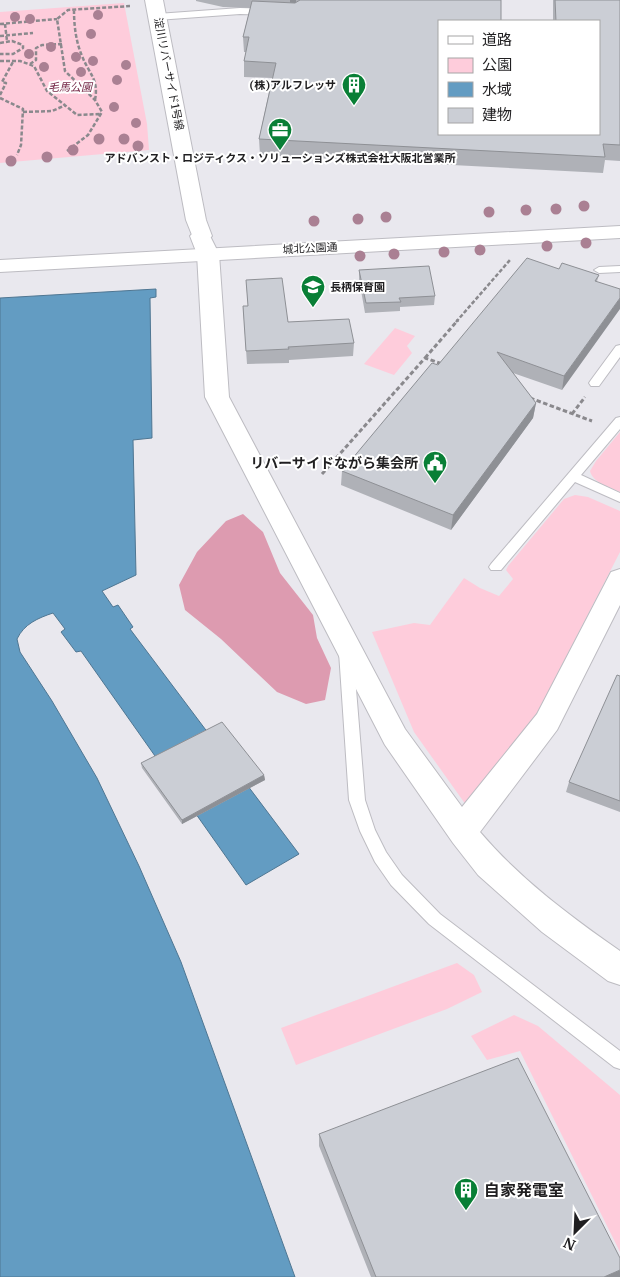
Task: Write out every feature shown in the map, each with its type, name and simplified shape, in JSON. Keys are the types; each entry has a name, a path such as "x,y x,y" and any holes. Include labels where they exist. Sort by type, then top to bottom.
{"street":[{"name":"淀川リバーサイド1号線","path":"155,9 171,82 196,220 205,245 217,396 395,737 464,834 489,865 553,922 620,970"},
{"name":"城北公園通","path":"0,266 98,251 205,245 620,214"},
{"name":"城北公園通","path":"205,245 620,232"},
{"name":"城北公園通","path":"0,246 98,251"},
{"path":"464,834 472,817 547,722 620,579"}],"lane":[{"path":"155,9 277,12"},
{"path":"599,270 620,269"},
{"path":"596,383 620,350"},
{"path":"496,567 617,425"},
{"path":"574,477 620,498"},
{"path":"345,643 357,800 362,820 374,848 388,870 404,892 436,923 620,1061"}],"path":[{"path":"0,24 57,19 68,10 130,6"},
{"path":"74,10 74,24 81,55 98,85 95,100"},
{"path":"57,19 65,71 95,100 102,112 95,129 85,139 66,151"},
{"path":"5,24 7,41"},
{"path":"0,36 33,33"},
{"path":"0,43 7,41 21,43 23,48 18,53 0,54"},
{"path":"30,64 36,60 36,48 42,45 62,44"},
{"path":"7,55 8,60"},
{"path":"0,61 14,60 30,64 36,70 43,86 50,94 67,104 77,115 101,114"},
{"path":"14,60 2,82 6,83 0,96 23,109 21,145 17,155"},
{"path":"23,112 52,111 67,104"},
{"path":"322,474 511,258"},
{"path":"425,358 443,365"},
{"path":"526,396 617,425"}],"green space":[{"name":"毛馬公園","path":"124,3 147,124 149,150 0,163 0,12"},
{"path":"395,328 415,336 407,346 412,353 394,375 364,364"},
{"path":"620,432 620,492 598,482 590,471"},
{"path":"575,495 588,497 620,511 620,552 537,713 466,805 414,732 372,632 414,623 430,625 464,578 480,588 499,596 513,579 506,570 508,566 564,499"},
{"path":"457,963 474,975 482,992 447,1009 296,1065 281,1028"},
{"path":"514,1015 538,1026 620,1095 620,1252 520,1051 487,1060 471,1036"}],"shaded area":[{"path":"243,514 263,532 280,573 313,615 317,638 331,668 325,700 306,704 277,692 221,639 185,610 179,585 197,552 226,521"}],"water":[{"path":"156,289 156,297 150,298 152,438 133,440 136,575 102,591 113,607 118,605 133,627 130,629 299,854 246,885 81,651 76,652 61,632 65,629 53,613 32,622 23,629 17,639 20,652 52,701 97,778 139,866 181,962 295,1277 0,1277 0,298"}],"building":[{"name":"(株)アルフレッサ","path":"300,0 501,0 501,20 438,20 438,135 600,135 600,20 556,20 555,0 620,0 620,145 603,144 605,157 259,139 276,63 244,61 249,37 243,37 252,1 295,3"},
{"path":"527,258 559,269 562,263 599,275 595,281 620,289 620,298 564,376 497,352 536,403 453,515 342,471 432,363 438,365"},
{"path":"429,266 435,296 399,298 401,302 366,303 359,270"},
{"path":"282,278 288,322 349,319 354,343 246,351 243,306 248,306 246,280"},
{"path":"617,675 620,676 620,801 569,782"},
{"path":"222,722 264,775 182,820 141,763"},
{"name":"自家発電室","path":"518,1058 620,1258 620,1270 604,1277 376,1277 319,1134"}],"place":[{"name":"(株)アルフレッサ","path":"354,106"},
{"name":"アドバンスト・ロジティクス・ソリューションズ株式会社大阪北営業所","path":"280,151"},
{"name":"長柄保育園","path":"313,308"},
{"name":"リバーサイドながら集会所","path":"435,484"},
{"name":"自家発電室","path":"466,1211"}]}
